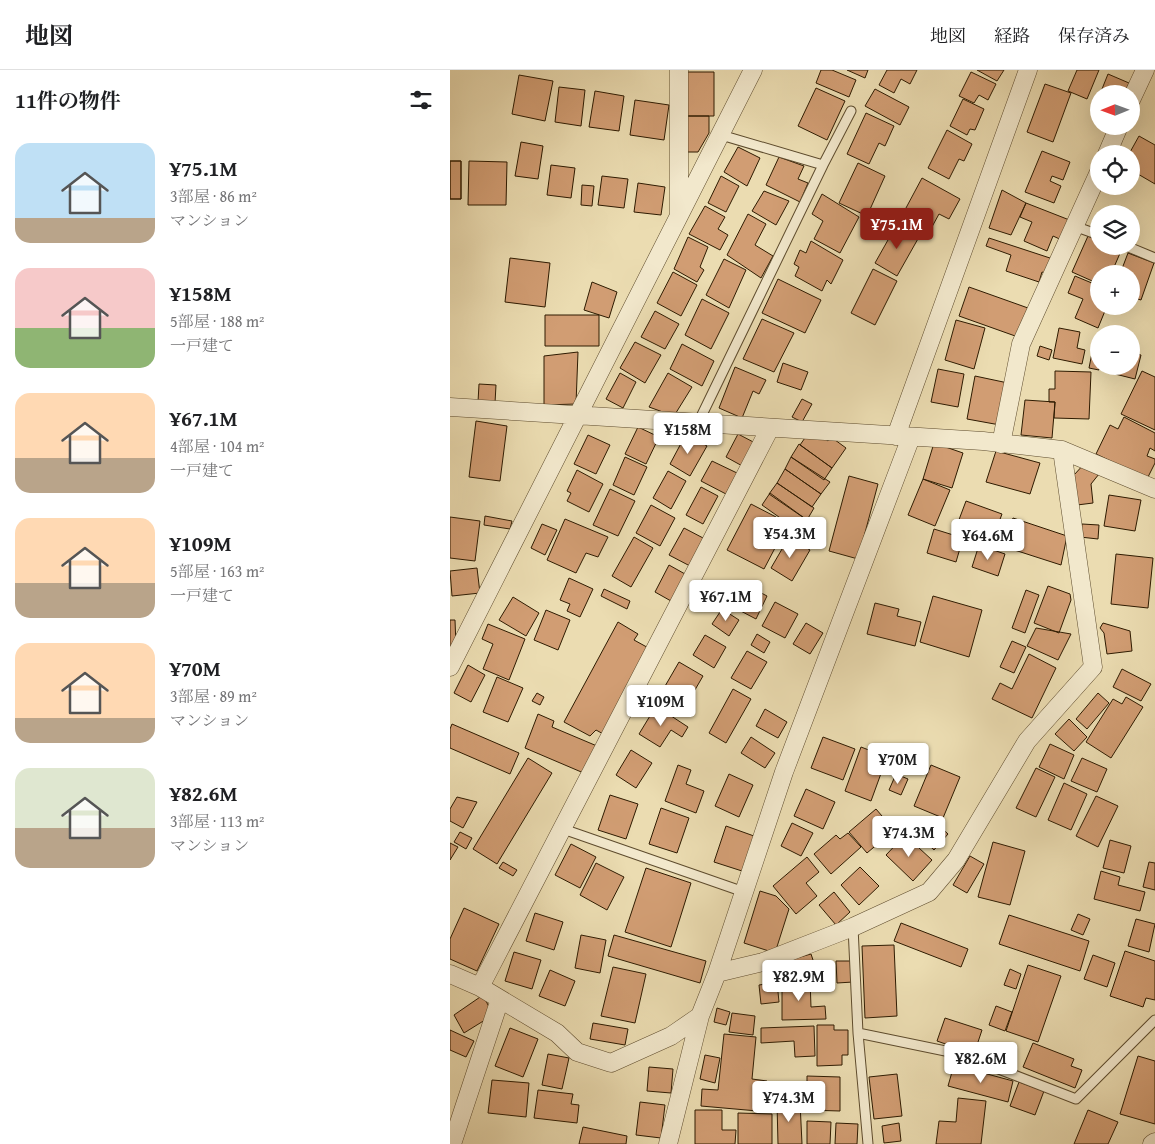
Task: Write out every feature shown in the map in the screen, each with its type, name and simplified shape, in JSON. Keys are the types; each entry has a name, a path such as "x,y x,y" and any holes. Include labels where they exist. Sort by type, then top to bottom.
{"street":[{"path":"679,70 679,218"},
{"path":"450,667 753,70"},
{"path":"668,1144 700,1016 903,437 1028,70"},
{"path":"1138,85 1145,70"},
{"path":"1001,444 1021,344 1090,191"},
{"path":"450,407 903,437 1062,450 1155,489"},
{"path":"480,987 770,428"},
{"path":"716,973 762,962 853,927 929,892 956,860 1027,741 1093,667 1062,450"},
{"path":"450,974 480,987 557,1032 577,1052 611,1062 671,1036 700,1016"},
{"path":"452,1144 500,999"}],"lane":[{"path":"698,424 851,111"},
{"path":"721,135 823,165"},
{"path":"1074,226 1090,232"},
{"path":"1140,252 1155,258"},
{"path":"563,829 744,892"},
{"path":"853,927 858,1033 868,1144"},
{"path":"858,1033 960,1054 1076,1099 1155,1020"}],"building":[{"path":"821,70 832,70 856,80 849,97 816,83"},
{"path":"847,70 868,70 865,78"},
{"path":"887,70 917,70 910,84 901,79 894,93 879,85"},
{"path":"977,70 1004,70 997,81"},
{"path":"1077,70 1099,70 1093,85 1090,85 1087,99 1068,91"},
{"path":"687,72 714,72 714,116 687,116"},
{"path":"971,72 996,84 988,100 979,95 974,103 959,96"},
{"path":"1108,74 1129,83 1128,85 1104,85"},
{"path":"519,75 553,81 545,121 512,114"},
{"path":"1045,84 1071,93 1053,142 1027,132"},
{"path":"559,87 585,90 581,126 555,122"},
{"path":"816,88 845,101 827,140 798,126"},
{"path":"875,89 909,107 900,125 865,106"},
{"path":"595,91 624,96 619,131 589,127"},
{"path":"963,99 984,109 975,130 970,129 967,135 950,126"},
{"path":"635,100 669,105 664,140 630,135"},
{"path":"866,113 894,126 885,146 879,143 869,164 847,154"},
{"path":"687,116 709,116 709,133 698,152 686,152"},
{"path":"947,130 972,144 964,161 959,159 949,179 928,168"},
{"path":"1139,136 1155,145 1155,184 1140,175 1140,145 1134,145"},
{"path":"521,142 543,146 538,179 515,176"},
{"path":"738,147 760,158 747,186 724,172"},
{"path":"1042,151 1070,162 1063,180 1052,176 1050,181 1061,186 1054,203 1025,192"},
{"path":"779,157 804,166 798,179 808,183 800,202 766,185"},
{"path":"450,161 461,161 461,199 450,199"},
{"path":"450,161 461,161 461,199 450,199"},
{"path":"469,161 507,162 506,205 468,205"},
{"path":"858,163 885,176 867,216 839,203"},
{"path":"551,165 575,168 571,198 547,195"},
{"path":"602,176 628,179 624,208 598,205"},
{"path":"721,176 739,186 726,212 708,203"},
{"path":"922,178 960,199 949,219 939,214 927,236 899,221"},
{"path":"638,183 665,187 661,215 634,212"},
{"path":"582,185 594,186 592,206 581,205"},
{"path":"1002,190 1026,203 1011,235 989,228"},
{"path":"764,191 789,201 776,225 752,211"},
{"path":"822,194 859,217 840,253 814,239 823,221 812,214"},
{"path":"1026,203 1072,221 1064,241 1053,236 1047,251 1024,241 1032,222 1020,217"},
{"path":"705,206 725,217 718,229 728,235 720,250 689,234"},
{"path":"748,214 766,224 755,245 773,256 761,278 727,255"},
{"path":"897,224 919,237 897,276 875,263"},
{"path":"1088,236 1090,237 1090,255 1119,255 1115,265 1090,265 1090,280 1072,272"},
{"path":"688,237 708,247 700,267 704,270 697,282 674,269"},
{"path":"989,238 1053,259 1048,274 1042,272 1039,282 1006,271 1011,255 986,246"},
{"path":"811,241 843,260 831,284 827,280 822,291 795,276 799,267 794,264 800,250 806,253"},
{"path":"1127,255 1133,255 1154,263 1141,300 1140,265 1123,265"},
{"path":"510,258 550,263 545,307 505,302"},
{"path":"724,259 746,270 729,308 706,295"},
{"path":"873,269 897,281 875,325 851,313"},
{"path":"673,272 697,285 681,316 657,303"},
{"path":"1075,276 1090,282 1090,315 1103,315 1099,325 1091,325 1075,318 1083,299 1068,293"},
{"path":"778,279 821,300 805,333 762,313"},
{"path":"592,282 617,292 609,318 584,310"},
{"path":"969,287 1028,308 1018,337 959,316"},
{"path":"702,299 729,313 711,349 685,335"},
{"path":"655,311 679,324 665,349 641,337"},
{"path":"545,315 599,315 599,346 545,346"},
{"path":"762,319 794,333 774,372 743,359"},
{"path":"956,320 985,328 974,369 945,360"},
{"path":"1059,328 1080,332 1077,348 1085,350 1082,364 1053,358"},
{"path":"635,342 661,355 645,383 620,368"},
{"path":"682,344 714,361 702,386 670,369"},
{"path":"1040,346 1052,350 1049,360 1037,356"},
{"path":"578,352 576,404 544,405 544,356"},
{"path":"783,363 808,372 801,390 777,382"},
{"path":"735,367 766,380 759,394 753,391 742,418 719,408"},
{"path":"938,369 964,374 958,407 931,402"},
{"path":"1055,371 1090,372 1089,419 1054,418 1055,402 1049,402 1049,389 1055,389"},
{"path":"1142,371 1155,377 1155,430 1121,414"},
{"path":"620,373 636,382 623,408 606,399"},
{"path":"668,373 692,387 674,416 649,407"},
{"path":"1119,375 1136,375 1135,379"},
{"path":"975,376 1008,383 1000,425 967,419"},
{"path":"479,384 496,385 495,403 478,402"},
{"path":"802,399 812,404 802,422 792,417"},
{"path":"1025,400 1055,402 1052,438 1021,435"},
{"path":"1124,417 1155,433 1155,451 1150,448 1147,456 1155,459 1155,463 1147,479 1096,454 1110,425 1118,429"},
{"path":"476,421 507,426 500,481 469,477"},
{"path":"638,427 659,437 646,464 625,454"},
{"path":"686,434 707,446 690,476 670,464"},
{"path":"738,434 759,445 746,468 726,457"},
{"path":"588,435 610,445 596,474 574,464"},
{"path":"807,435 822,436 828,441 831,437 846,448 832,468 800,445"},
{"path":"934,443 963,453 952,488 923,479"},
{"path":"799,444 832,468 824,480 791,457"},
{"path":"996,451 1040,463 1030,494 986,482"},
{"path":"625,457 647,467 634,495 613,485"},
{"path":"791,457 830,482 821,494 785,469"},
{"path":"712,461 737,473 726,494 701,481"},
{"path":"1085,463 1103,469 1091,484 1093,503 1077,505 1074,475"},
{"path":"785,469 821,494 812,507 777,483"},
{"path":"577,470 603,484 589,512 567,501 571,493 567,491"},
{"path":"668,471 686,481 671,509 653,498"},
{"path":"849,476 878,484 858,559 829,551"},
{"path":"923,479 950,490 935,526 908,515"},
{"path":"777,483 814,508 807,520 769,494"},
{"path":"701,487 718,496 703,524 686,515"},
{"path":"610,489 635,501 618,536 593,525"},
{"path":"770,493 807,520 800,532 762,505"},
{"path":"1109,495 1141,500 1135,531 1104,526"},
{"path":"966,501 1002,514 990,546 954,533"},
{"path":"751,504 776,517 763,541 775,548 764,569 727,550"},
{"path":"651,505 675,518 660,546 636,533"},
{"path":"485,516 512,521 510,529 484,525"},
{"path":"450,517 480,521 475,561 450,558"},
{"path":"1013,518 1067,536 1061,565 1002,546"},
{"path":"565,519 608,537 598,557 586,553 576,573 547,560"},
{"path":"542,524 557,530 545,555 531,548"},
{"path":"1082,524 1099,525 1098,539 1080,537"},
{"path":"684,528 705,539 690,566 669,555"},
{"path":"934,529 963,538 956,562 927,553"},
{"path":"634,537 653,548 631,587 612,576"},
{"path":"789,537 810,550 792,581 771,568"},
{"path":"979,545 1005,554 998,576 972,567"},
{"path":"1116,554 1153,558 1148,608 1111,604"},
{"path":"669,565 685,574 671,601 655,592"},
{"path":"477,568 480,593 452,596 450,571"},
{"path":"569,578 593,589 580,617 567,611 570,604 560,600"},
{"path":"746,585 767,596 756,619 735,608"},
{"path":"1048,586 1070,594 1071,600 1059,633 1034,623"},
{"path":"604,589 630,601 627,609 601,596"},
{"path":"1026,590 1039,595 1025,633 1012,628"},
{"path":"933,596 982,610 969,657 920,642"},
{"path":"513,597 539,613 526,636 499,620"},
{"path":"775,602 798,614 785,638 762,626"},
{"path":"875,603 899,609 897,616 921,622 915,646 867,634"},
{"path":"722,609 739,620 729,636 712,624"},
{"path":"546,610 570,620 558,650 534,640"},
{"path":"450,620 455,620 456,646 450,646"},
{"path":"618,622 638,634 634,640 654,651 607,736 596,730 590,736 564,722"},
{"path":"806,623 823,633 810,654 793,644"},
{"path":"1103,623 1130,631 1132,651 1107,654 1104,633 1100,628"},
{"path":"488,624 525,639 509,680 483,669 493,644 482,639"},
{"path":"1036,628 1071,634 1058,660 1027,646"},
{"path":"757,634 770,642 764,653 751,645"},
{"path":"705,635 726,647 714,668 693,655"},
{"path":"1012,641 1026,647 1014,673 1000,667"},
{"path":"747,651 767,662 751,689 731,678"},
{"path":"1029,654 1056,668 1032,718 992,699 1000,683 1012,689"},
{"path":"679,662 703,676 681,714 657,700"},
{"path":"468,665 485,675 471,702 454,693"},
{"path":"1122,669 1151,684 1141,701 1113,687"},
{"path":"497,677 523,688 508,722 483,712"},
{"path":"733,689 751,699 726,743 709,733"},
{"path":"537,693 544,697 540,705 532,701"},
{"path":"1098,693 1109,703 1087,729 1076,719"},
{"path":"1126,697 1143,707 1111,758 1086,742 1113,699 1122,704"},
{"path":"656,706 688,727 682,737 671,730 660,747 639,734"},
{"path":"765,709 787,722 778,738 756,726"},
{"path":"538,714 554,721 552,727 597,746 586,774 525,748"},
{"path":"1069,719 1087,737 1074,751 1055,734"},
{"path":"452,724 519,753 510,774 450,748 450,729"},
{"path":"751,737 775,753 765,768 741,753"},
{"path":"823,737 855,749 843,780 811,768"},
{"path":"1050,744 1074,755 1064,779 1039,767"},
{"path":"861,747 887,757 871,801 845,791"},
{"path":"631,750 652,763 636,788 616,775"},
{"path":"528,758 552,773 497,864 473,849"},
{"path":"1082,758 1107,769 1097,792 1071,781"},
{"path":"678,765 691,770 686,784 704,791 696,813 665,801"},
{"path":"931,765 960,777 943,818 914,806"},
{"path":"1036,768 1055,777 1036,817 1016,808"},
{"path":"729,774 753,785 739,817 715,806"},
{"path":"896,774 908,779 901,795 889,790"},
{"path":"1064,783 1087,794 1071,830 1048,820"},
{"path":"806,789 835,802 823,829 794,816"},
{"path":"610,795 638,804 626,839 598,830"},
{"path":"1096,796 1118,806 1098,847 1076,836"},
{"path":"457,797 477,802 463,828 450,821 450,809"},
{"path":"661,808 689,818 677,853 649,844"},
{"path":"876,809 894,830 867,853 849,832"},
{"path":"929,816 948,834 934,850 915,832"},
{"path":"792,823 813,833 801,856 781,846"},
{"path":"726,826 754,836 742,871 714,862"},
{"path":"460,832 472,838 466,849 454,842"},
{"path":"848,833 861,847 831,874 814,854 836,835 840,839"},
{"path":"905,835 932,860 913,881 886,855"},
{"path":"1110,840 1131,846 1124,873 1103,868"},
{"path":"993,842 1025,851 1010,905 978,897"},
{"path":"450,843 458,847 450,860"},
{"path":"571,844 596,857 580,888 555,875"},
{"path":"970,856 984,864 967,893 953,885"},
{"path":"807,857 819,872 806,883 817,896 796,914 773,886"},
{"path":"503,862 517,870 513,876 499,868"},
{"path":"1149,862 1155,863 1155,890 1143,887"},
{"path":"596,863 624,877 607,910 580,895"},
{"path":"860,867 879,886 859,905 841,885"},
{"path":"646,868 691,883 671,947 625,932"},
{"path":"1101,871 1120,877 1118,885 1145,892 1140,911 1094,899"},
{"path":"760,891 776,896 789,909 775,953 744,943"},
{"path":"834,892 850,912 836,925 819,905"},
{"path":"464,908 499,924 477,971 450,959 450,939"},
{"path":"535,913 563,922 554,950 526,941"},
{"path":"1078,914 1090,919 1083,935 1071,930"},
{"path":"1009,915 1089,941 1080,971 999,944"},
{"path":"1136,919 1155,924 1149,952 1128,946"},
{"path":"901,923 968,949 961,967 894,941"},
{"path":"581,935 606,940 600,973 575,968"},
{"path":"614,935 706,961 700,983 608,956"},
{"path":"894,945 897,1016 865,1018 862,946"},
{"path":"1125,951 1155,961 1155,1000 1146,998 1143,1007 1110,996"},
{"path":"514,952 541,960 532,989 505,981"},
{"path":"811,954 815,966 779,977 775,964"},
{"path":"1093,955 1115,963 1107,987 1084,979"},
{"path":"836,961 852,961 853,982 837,983"},
{"path":"1028,965 1061,976 1038,1042 1006,1031"},
{"path":"613,967 646,974 635,1023 601,1016"},
{"path":"1010,969 1021,974 1016,989 1004,985"},
{"path":"550,970 575,981 565,1006 539,996"},
{"path":"810,979 811,1007 825,1006 826,1019 782,1020 782,980"},
{"path":"777,982 779,1002 761,1004 759,985"},
{"path":"483,995 493,1015 464,1033 454,1015"},
{"path":"996,1006 1012,1012 1005,1031 989,1025"},
{"path":"717,1008 730,1012 726,1025 714,1022"},
{"path":"732,1013 755,1016 753,1035 729,1032"},
{"path":"945,1018 982,1030 974,1054 937,1041"},
{"path":"593,1023 628,1029 625,1045 590,1039"},
{"path":"817,1025 834,1025 834,1030 848,1030 848,1055 842,1055 842,1065 817,1066"},
{"path":"814,1026 815,1056 795,1057 794,1041 761,1043 761,1028"},
{"path":"510,1028 538,1039 523,1077 495,1066"},
{"path":"450,1030 474,1041 466,1057 450,1050"},
{"path":"724,1034 756,1037 752,1079 767,1081 766,1096 770,1097 769,1112 701,1106 702,1089 718,1090"},
{"path":"1033,1043 1074,1059 1071,1066 1082,1070 1075,1088 1023,1067"},
{"path":"548,1054 569,1058 562,1089 542,1085"},
{"path":"705,1055 720,1058 715,1083 700,1079"},
{"path":"1138,1056 1155,1061 1155,1124 1120,1114"},
{"path":"954,1065 1013,1081 1008,1102 948,1086"},
{"path":"649,1067 673,1069 671,1093 647,1091"},
{"path":"897,1074 902,1116 874,1119 869,1077"},
{"path":"807,1076 840,1077 840,1111 807,1110"},
{"path":"492,1080 529,1083 526,1117 488,1113"},
{"path":"1019,1082 1044,1091 1035,1115 1010,1106"},
{"path":"538,1090 573,1094 571,1104 579,1105 577,1123 534,1118"},
{"path":"958,1098 986,1101 981,1144 936,1144 939,1121 956,1122"},
{"path":"640,1102 665,1105 661,1138 636,1135"},
{"path":"800,1102 802,1144 778,1144 777,1103"},
{"path":"695,1110 722,1110 722,1130 736,1130 735,1144 695,1144"},
{"path":"1088,1110 1118,1122 1108,1144 1074,1144"},
{"path":"738,1113 772,1114 772,1144 738,1144"},
{"path":"807,1121 831,1122 830,1144 807,1144"},
{"path":"836,1123 858,1124 857,1144 835,1144"},
{"path":"899,1123 901,1141 884,1143 882,1126"},
{"path":"583,1127 627,1136 626,1144 579,1144"}]}
